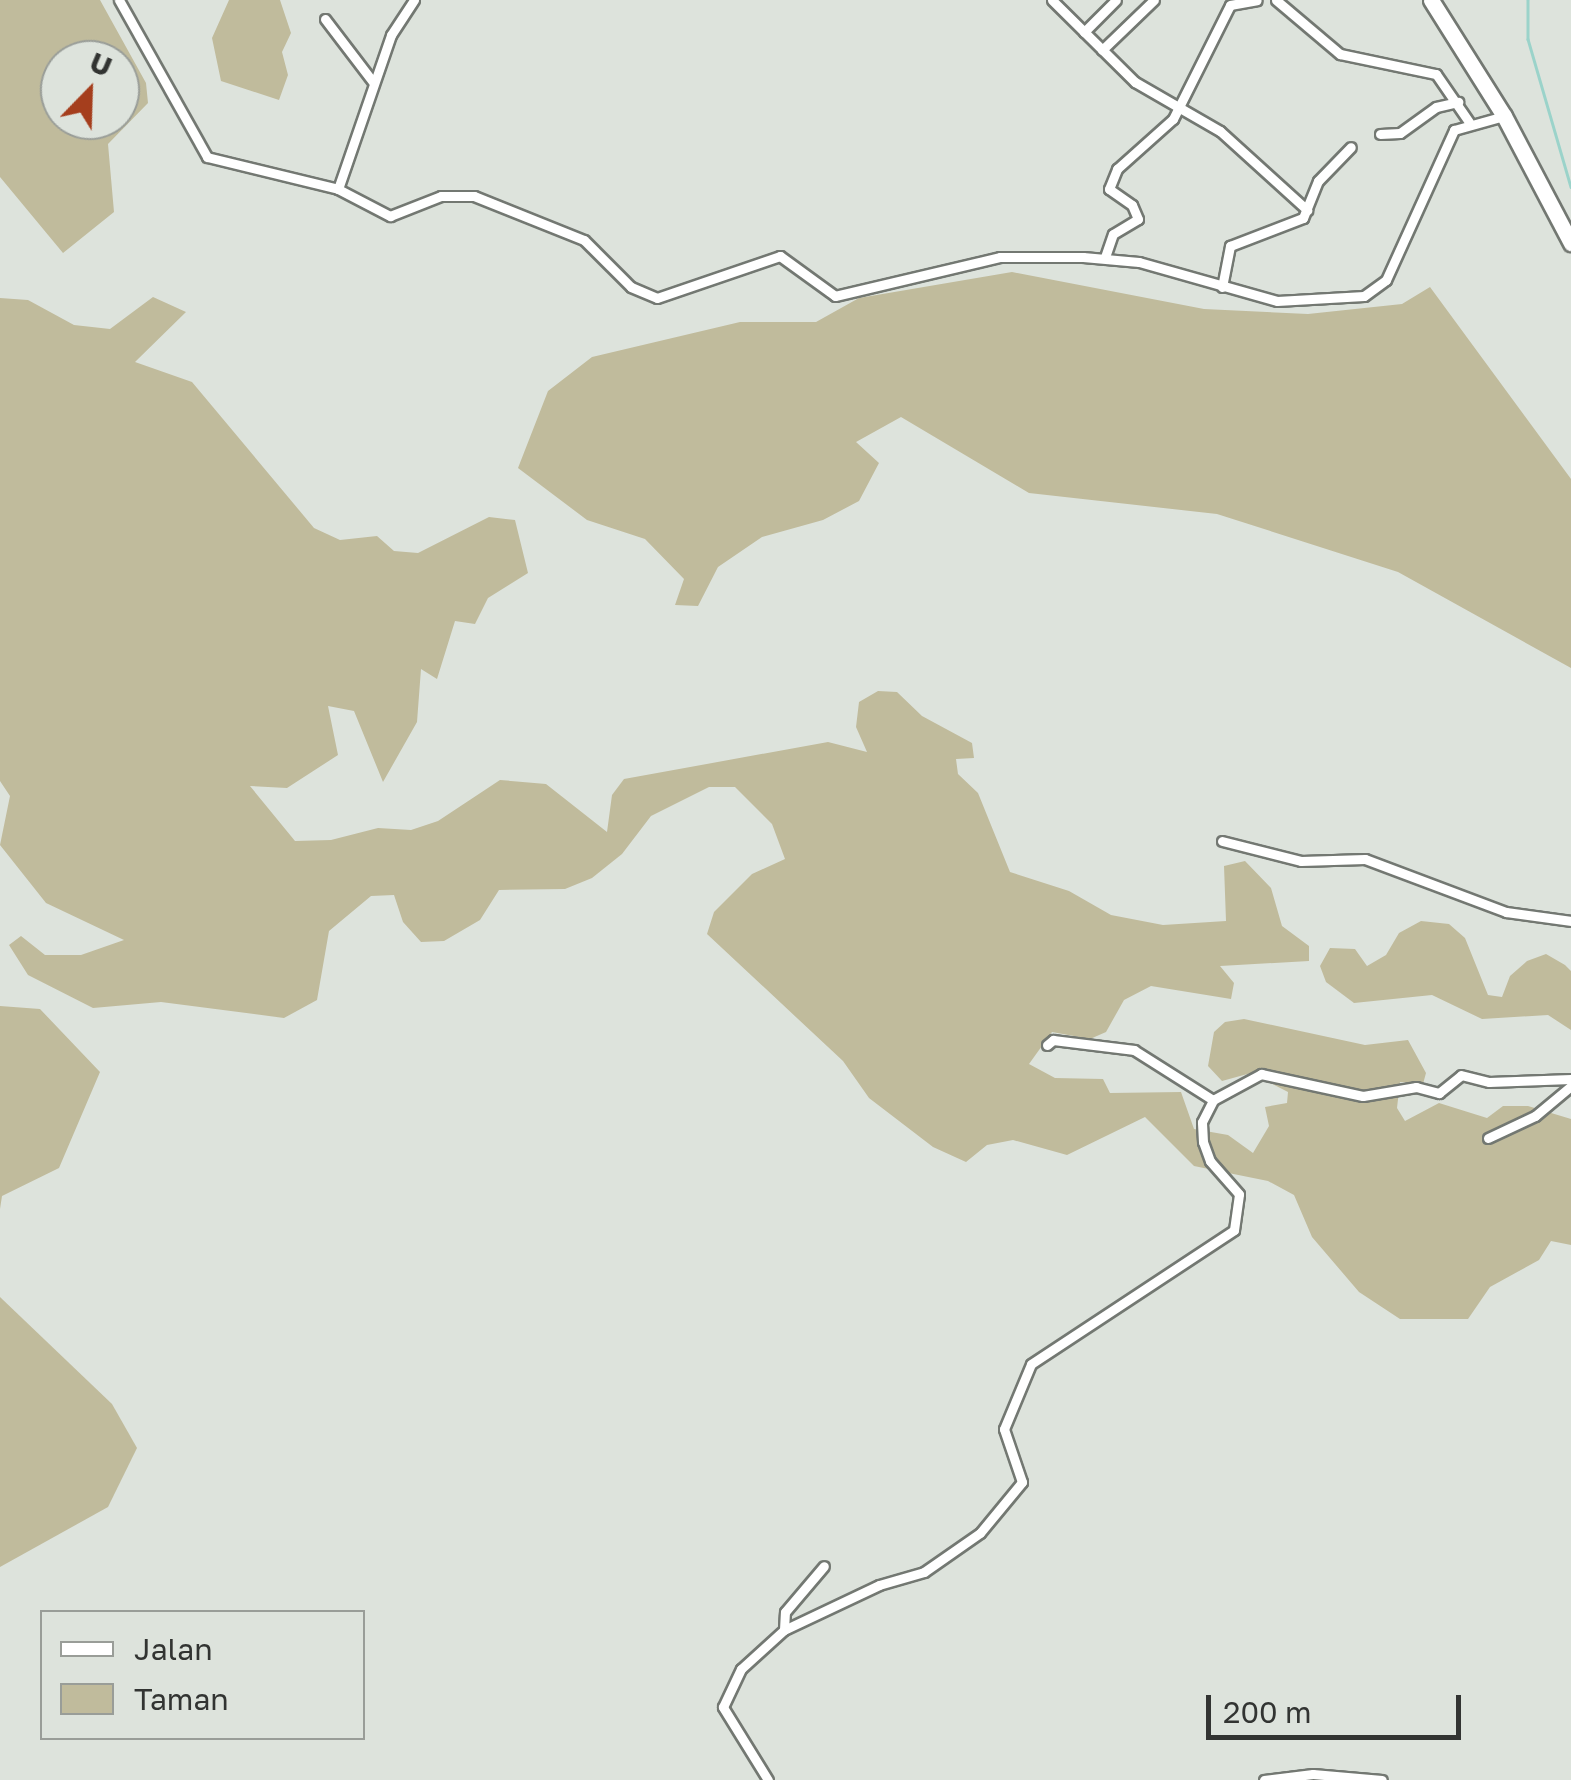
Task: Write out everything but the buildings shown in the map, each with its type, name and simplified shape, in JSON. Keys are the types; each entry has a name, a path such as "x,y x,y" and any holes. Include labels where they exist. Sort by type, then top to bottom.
{"highway":[{"path":"1430,0 1504,116 1571,243"}],"street":[{"path":"119,0 200,152 226,166 338,189 390,216 441,196 486,200 584,240 632,288 657,298 772,256 794,261 835,296 1000,258 1105,257 1277,301 1374,294 1386,280 1434,165 1454,130 1469,122 1504,116"},
{"path":"338,189 373,82 414,0"},
{"path":"1052,0 1102,50 1178,112 1220,131 1307,210"},
{"path":"1084,32 1116,0"},
{"path":"1102,50 1154,0"},
{"path":"1105,257 1113,234 1138,215 1109,190 1111,180 1178,112 1226,3 1257,0"},
{"path":"1276,0 1333,50 1430,71 1447,83 1469,122"},
{"path":"325,18 373,82"},
{"path":"1380,134 1400,133 1436,107 1458,102"},
{"path":"1222,286 1230,246 1304,218 1318,180 1351,148"},
{"path":"1222,842 1301,861 1365,859 1506,912 1571,922"},
{"path":"1047,1045 1053,1040 1134,1050 1213,1100"},
{"path":"768,1780 722,1701 742,1669 784,1630 879,1585 924,1572 980,1532 1022,1482 1004,1430 1031,1364 1052,1344 1229,1236 1240,1194 1210,1161 1204,1142 1202,1122 1213,1100 1261,1074 1363,1096 1416,1087 1435,1094 1461,1075 1489,1082 1571,1082"},
{"path":"1488,1138 1535,1116 1571,1082"},
{"path":"784,1630 785,1612 824,1566"},
{"path":"1264,1780 1313,1774 1382,1780"}],"green space":[{"path":"0,0 100,0 122,40 40,40 40,140 112,140 108,144 114,212 63,253 0,177"},
{"path":"229,0 280,0 291,33 282,52 288,75 279,100 221,81 212,38"},
{"path":"140,72 146,83 148,103 140,111"},
{"path":"1012,272 1204,309 1308,314 1402,304 1430,287 1571,479 1571,668 1398,572 1217,514 1029,493 901,417 856,442 879,463 859,501 823,520 762,537 718,567 698,606 675,605 684,579 645,539 587,520 518,468 548,391 592,357 740,322 816,322 859,298"},
{"path":"153,297 186,312 135,362 192,382 314,528 340,540 377,536 394,551 418,553 489,517 515,520 528,573 488,598 475,624 455,621 437,679 421,669 417,722 383,782 354,711 328,706 338,755 287,788 250,786 295,841 331,840 378,828 411,830 438,821 500,780 546,784 607,832 612,795 624,779 828,742 867,752 856,727 859,702 878,691 897,692 922,716 972,743 974,758 956,759 958,774 978,793 1010,872 1069,891 1111,915 1163,925 1226,921 1224,866 1245,861 1271,888 1282,926 1309,946 1309,961 1220,966 1234,983 1231,999 1151,986 1124,1000 1106,1032 1090,1039 1052,1032 1029,1064 1055,1078 1103,1079 1110,1093 1181,1092 1194,1129 1228,1135 1253,1153 1269,1126 1265,1107 1287,1103 1288,1092 1251,1073 1222,1081 1208,1066 1214,1032 1225,1022 1244,1019 1365,1045 1408,1040 1426,1073 1423,1084 1400,1082 1397,1108 1405,1121 1439,1103 1487,1118 1503,1106 1528,1106 1571,1119 1571,1245 1551,1241 1539,1260 1490,1287 1468,1319 1400,1319 1359,1292 1312,1237 1294,1195 1268,1181 1194,1166 1145,1117 1067,1155 1013,1140 987,1145 966,1162 933,1147 869,1098 843,1061 707,934 714,912 752,874 785,859 772,824 735,787 709,787 651,816 622,854 592,878 565,889 499,890 480,920 444,941 421,942 403,922 394,895 371,896 329,931 317,1000 284,1018 161,1002 93,1008 28,975 9,945 21,936 45,955 81,955 124,940 46,903 0,845 10,796 0,781 0,298 28,300 74,325 110,329"},
{"path":"1421,921 1449,924 1465,938 1488,995 1502,997 1510,976 1527,961 1546,954 1565,965 1571,971 1571,1030 1548,1015 1482,1019 1432,995 1354,1003 1326,982 1320,966 1330,948 1355,949 1367,966 1386,955 1399,933"},
{"path":"0,1006 40,1009 100,1072 59,1168 2,1196 0,1209"},
{"path":"0,1297 112,1404 137,1448 108,1507 0,1567"}],"waterway":[{"path":"1528,0 1528,39 1571,187"}]}
